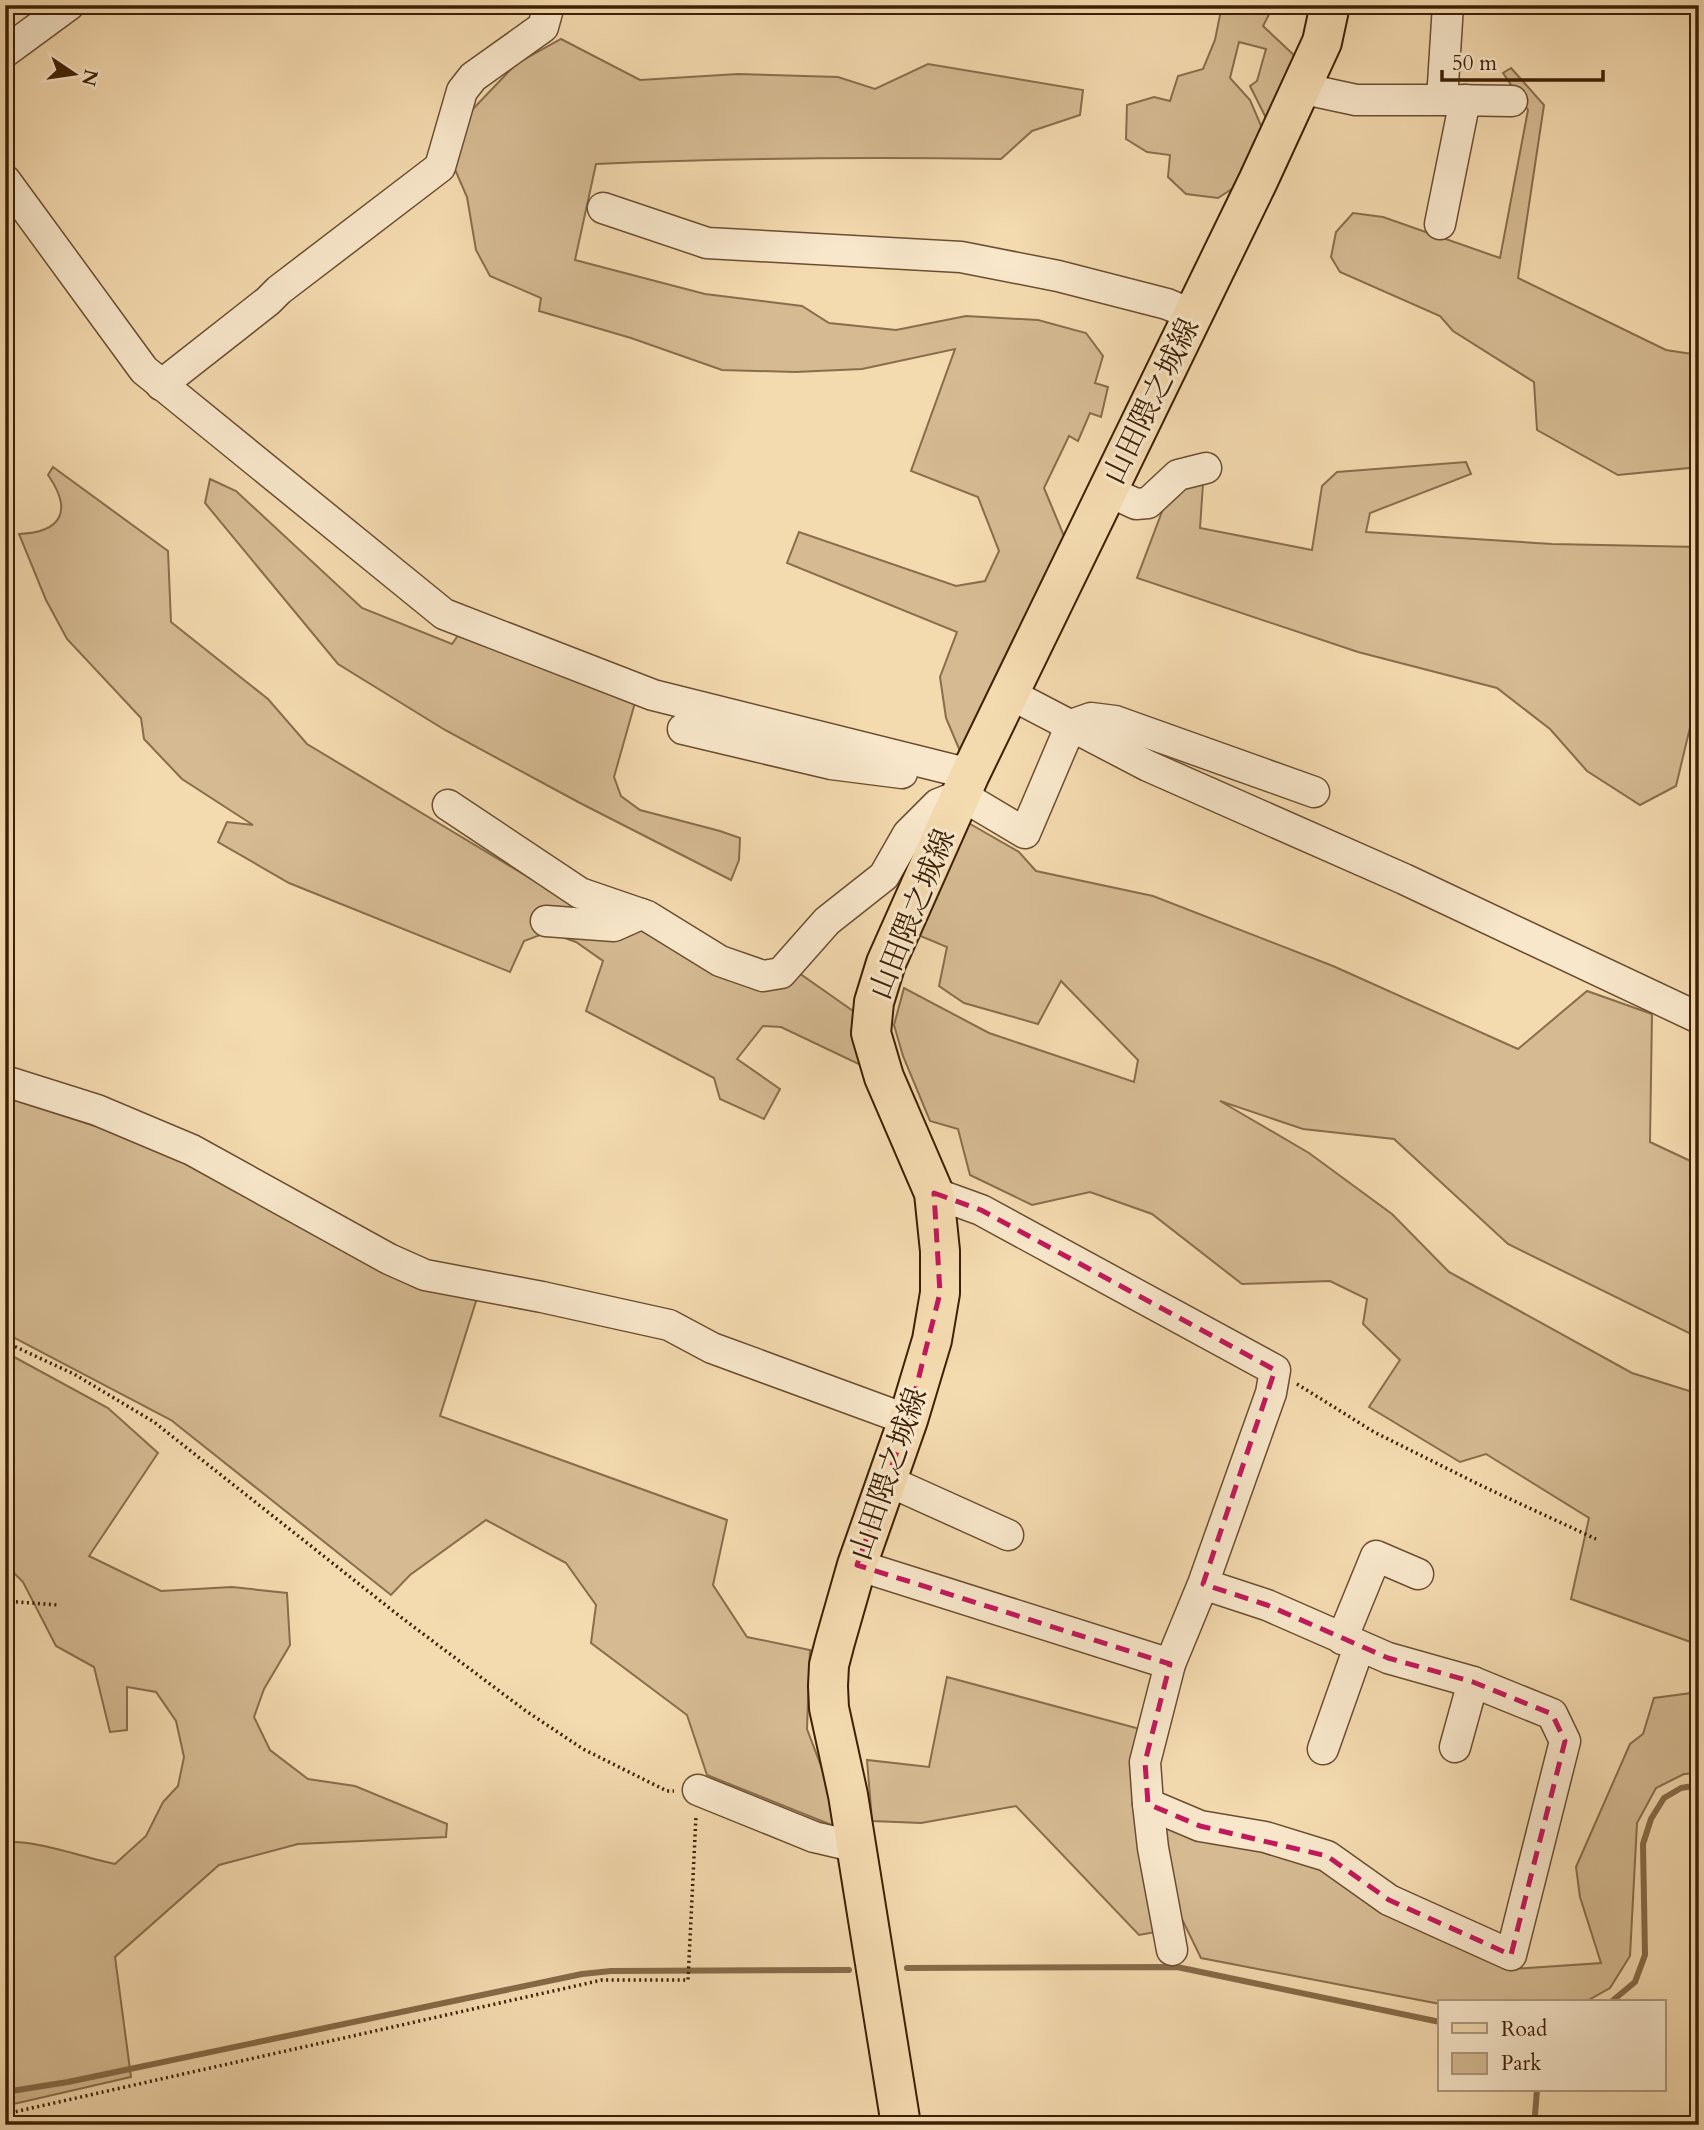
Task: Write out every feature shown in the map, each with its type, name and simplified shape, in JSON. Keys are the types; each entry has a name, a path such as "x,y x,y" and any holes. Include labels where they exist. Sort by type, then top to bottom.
{"main road":[{"name":"山田隈之城線","path":"901,2125 856,1847 829,1708 828,1686 835,1642 857,1565 908,1420 932,1340 940,1293 940,1251 934,1193 884,1077 871,1032 874,1002 886,963 965,785 1322,42 1330,5"}],"street":[{"path":"5,52 69,5"},
{"path":"161,385 268,302 279,290 440,167 462,91 473,77 543,27 549,5"},
{"path":"1440,224 1454,100 1448,5"},
{"path":"1300,88 1356,100 1512,101"},
{"path":"5,180 144,370 444,614 653,695 965,785 1025,833 1071,725 1091,718 1115,721 1314,792"},
{"path":"603,208 707,243 961,257 1059,276 1167,304 1193,315"},
{"path":"1106,490 1136,505 1148,503 1178,475 1206,468"},
{"path":"1010,694 1148,765 1404,879 1699,1018"},
{"path":"682,729 831,764 904,773 965,785"},
{"path":"448,805 580,893 641,914 720,961 762,976 781,973 827,921 884,876 908,834 938,804 965,785"},
{"path":"546,920 614,926 641,914"},
{"path":"5,1081 97,1110 192,1150 389,1259 425,1275 669,1325 712,1348 908,1420"},
{"path":"934,1193 981,1210 1275,1370 1271,1393 1203,1584 1170,1664 1145,1762 1153,1849 1172,1950"},
{"path":"886,1479 1008,1535"},
{"path":"1323,1749 1376,1556 1418,1574"},
{"path":"857,1565 1170,1664"},
{"path":"1148,1804 1199,1826 1265,1837 1327,1856 1389,1900 1511,1955 1565,1741 1552,1714 1473,1682 1388,1658 1267,1605 1203,1584"},
{"path":"1455,1746 1473,1682"},
{"path":"698,1790 814,1838 856,1847"}],"path":[{"path":"5,1342 74,1374 154,1422 402,1618 526,1711 583,1749 667,1791 698,1790 688,1980 602,1980 5,2115"},
{"path":"1275,1370 1374,1432 1596,1539"},
{"path":"5,1601 58,1605"}],"highlighted area":[{"path":"934,1193 981,1210 1275,1370 1203,1584 1267,1605 1388,1658 1473,1682 1552,1714 1565,1741 1511,1955 1389,1900 1327,1856 1200,1826 1148,1804 1145,1762 1170,1664 857,1565 908,1420 940,1293"}],"green space":[{"path":"1222,5 1274,5 1263,26 1297,58 1268,122 1250,86 1257,81 1266,49 1239,42 1230,78 1250,100 1265,135 1244,181 1218,198 1186,194 1168,177 1170,155 1147,152 1126,139 1127,105 1154,97 1170,101 1178,76 1203,69 1215,40"},
{"path":"561,39 640,80 738,74 838,77 875,89 928,64 1083,90 1080,115 1032,131 1001,159 798,158 596,164 575,260 705,294 802,306 829,323 896,330 966,316 1038,320 1086,333 1103,356 1095,383 1108,387 1101,417 1090,413 1078,441 1069,436 1044,488 1064,536 960,751 946,718 940,677 957,632 787,563 799,532 956,586 985,581 999,551 978,497 911,471 955,349 862,369 795,372 722,370 631,338 539,311 541,298 490,276 476,250 467,197 453,165 470,112 516,64"},
{"path":"1511,68 1544,105 1518,278 1666,350 1699,355 1699,467 1618,475 1537,430 1534,382 1453,331 1440,316 1340,272 1331,257 1336,232 1353,213 1383,217 1500,258 1528,110 1503,73"},
{"path":"1466,462 1471,474 1370,513 1366,532 1552,544 1699,547 1699,717 1693,715 1676,786 1640,805 1587,771 1550,729 1497,688 1358,652 1137,578 1169,493 1203,484 1200,528 1312,550 1322,486 1337,472"},
{"path":"53,467 168,551 171,622 268,699 307,744 573,904 796,971 856,1013 865,1067 781,1027 763,1026 737,1059 780,1089 764,1119 720,1099 714,1078 586,1011 603,961 576,942 548,932 524,941 510,972 289,883 218,842 227,822 253,825 182,779 144,739 141,718 67,639 46,600 19,534 45,529 59,517 60,499 48,475"},
{"path":"210,479 236,491 362,608 452,644 459,634 636,699 614,777 621,796 640,810 740,838 739,860 731,880 445,730 338,664 205,503"},
{"path":"965,821 1019,852 1036,871 1153,896 1333,966 1518,1049 1587,991 1652,1014 1650,1142 1699,1165 1699,1338 1508,1244 1394,1139 1303,1129 1220,1101 1309,1153 1392,1214 1449,1272 1632,1373 1699,1394 1699,1645 1571,1599 1589,1518 1486,1454 1460,1462 1369,1407 1400,1360 1363,1324 1367,1299 1330,1281 1242,1284 1152,1214 1090,1192 1032,1205 970,1175 958,1129 930,1121 903,1056 894,1025 904,988 989,1033 1134,1082 1138,1060 1061,981 1038,1024 964,1003 939,986 947,947 918,935"},
{"path":"5,1097 98,1127 194,1167 416,1288 477,1298 440,1416 727,1520 713,1585 747,1637 810,1650 807,1729 829,1787 839,1828 707,1775 687,1715 591,1643 596,1605 566,1563 486,1520 410,1575 391,1595 171,1420 5,1333"},
{"path":"5,1352 108,1408 158,1453 89,1556 161,1591 232,1587 287,1593 290,1645 264,1689 254,1717 270,1750 308,1779 355,1786 447,1824 446,1837 298,1844 219,1865 115,1957 131,2077 5,2106 5,1843 27,1843 115,1864 146,1836 163,1802 178,1786 184,1757 176,1721 156,1692 127,1687 127,1730 110,1732 94,1667 56,1646 23,1582 9,1568 5,1551"},
{"path":"947,1677 1140,1729 1156,1932 1139,1935 1016,1806 921,1823 872,1821 867,1760 929,1767"},
{"path":"1699,1692 1699,1773 1684,1774 1656,1788 1637,1823 1630,1956 1610,1988 1589,2000 1438,2000 1438,2004 1201,1958 1176,1907 1159,1819 1257,1845 1327,1868 1511,1969 1601,1963 1580,1897 1576,1867 1630,1744 1643,1734 1654,1698"}],"waterway":[{"path":"1613,2000 1635,1982 1645,1955 1643,1844 1651,1819 1664,1798 1681,1788 1699,1785"},
{"path":"907,1968 1177,1967 1438,2022"},
{"path":"5,2092 68,2082 582,1974 611,1971 849,1970"},
{"path":"1532,2125 1537,2092"},
{"path":"1399,2125 1416,2122 1453,2125"}]}
